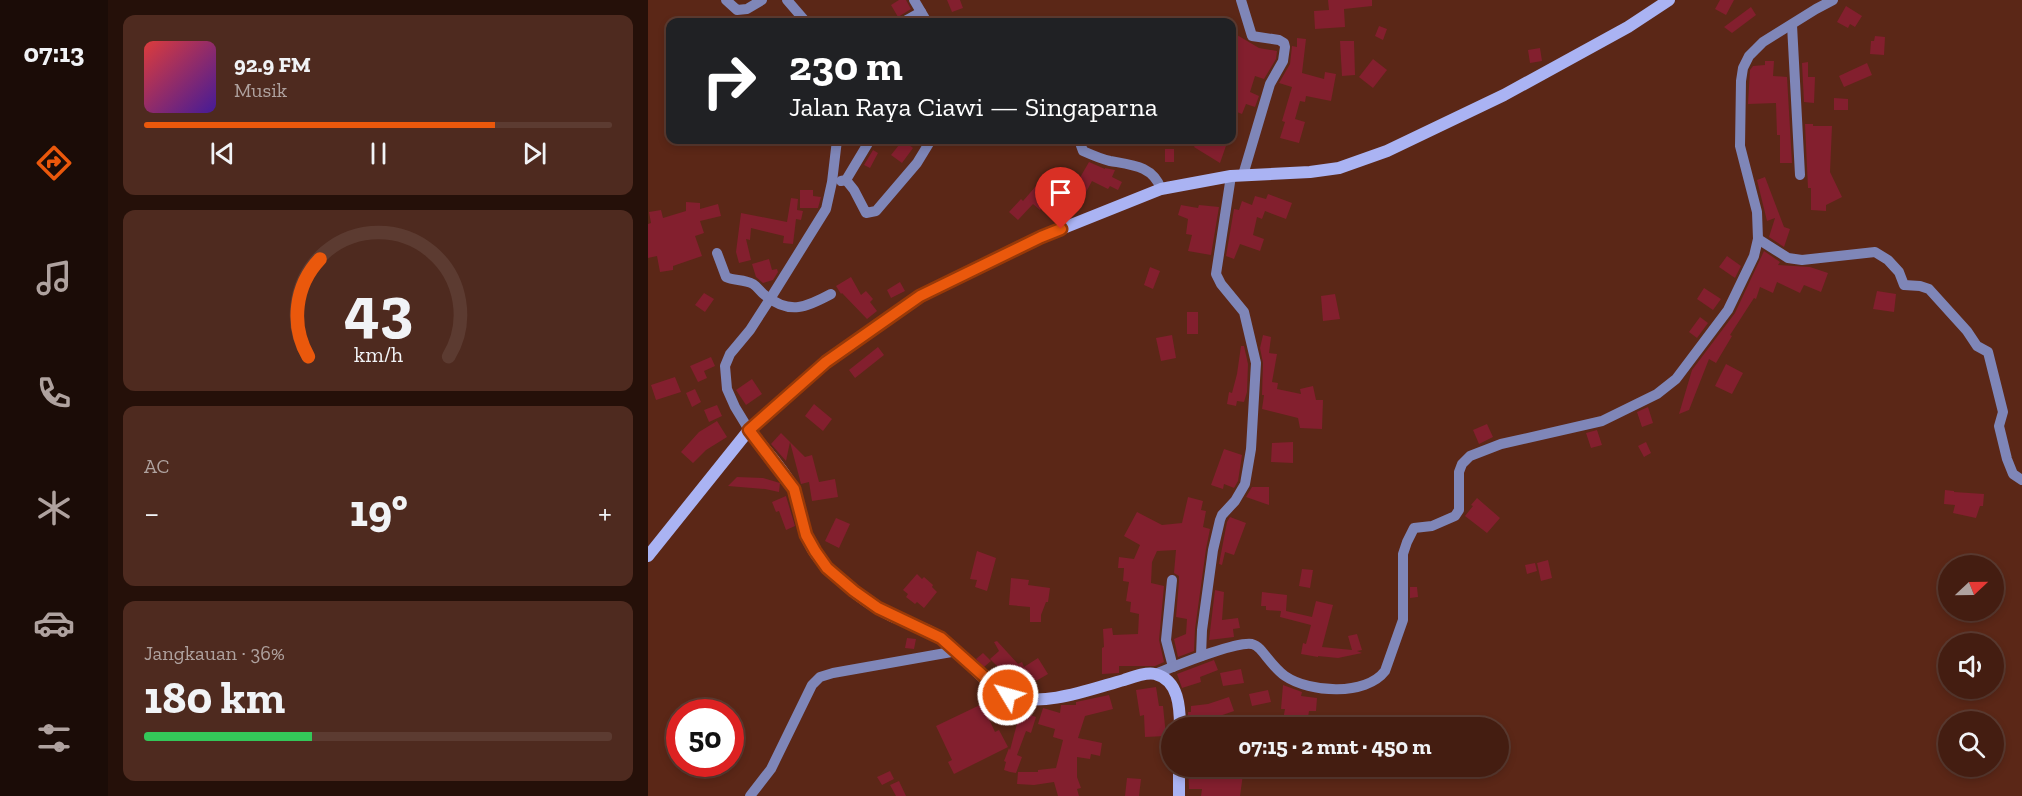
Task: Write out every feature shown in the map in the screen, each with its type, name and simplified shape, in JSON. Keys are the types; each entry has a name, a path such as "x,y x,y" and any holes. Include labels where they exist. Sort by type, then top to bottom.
{"main road":[{"path":"648,556 749,430 826,362 920,296 1041,237 1161,189 1237,175 1310,172 1346,167 1504,96 1628,27 1669,0"},
{"path":"749,430 794,489 806,535 827,568 878,608 941,638 997,688 1021,699 1044,699 1076,693 1140,675 1155,674 1170,684 1176,693 1180,717"},
{"path":"1179,777 1179,796"}],"street":[{"path":"726,0 737,10 747,9 762,0"},
{"path":"787,0 803,18"},
{"path":"914,0 925,18"},
{"path":"1201,656 1202,630 1213,550 1220,520 1245,484 1251,444 1256,358 1244,312 1221,284 1216,274 1237,175 1270,84 1283,61 1285,47 1284,43 1279,40 1252,36 1241,0"},
{"path":"1155,674 1201,656 1252,644 1290,679 1313,687 1350,689 1369,684 1382,675 1403,620 1402,573 1403,554 1407,542 1414,528 1432,526 1455,516 1459,510 1459,472 1465,460 1477,452 1501,444 1602,421 1663,390 1676,379 1728,310 1755,256 1758,239 1757,213 1740,146 1743,68 1749,56 1763,42 1833,0"},
{"path":"910,18 921,12"},
{"path":"1792,25 1800,176"},
{"path":"749,430 727,388 725,366 730,354 750,330 826,209 837,144"},
{"path":"846,180 868,144"},
{"path":"846,180 866,213 876,211 917,163 929,144"},
{"path":"1080,144 1083,151 1110,161 1129,163 1155,176 1161,189"},
{"path":"832,182 846,180"},
{"path":"1758,239 1788,258 1802,260 1875,252 1888,260 1899,272 1904,285 1929,289 1967,331 1977,346 1988,352 2003,412 1999,426 2007,459 2013,474 2022,480"},
{"path":"717,253 726,277 750,282 770,299 792,308 799,309 831,294"},
{"path":"1172,580 1166,640 1173,667"},
{"path":"750,796 771,769 812,685 817,680 833,673 957,651"}],"building":[{"path":"899,0 906,0 911,9 898,17 891,5"},
{"path":"947,0 960,0 963,8 952,12"},
{"path":"1328,0 1372,0 1372,6 1344,9 1345,27 1315,29 1314,11 1329,10"},
{"path":"1720,0 1734,0 1726,15 1715,9"},
{"path":"1846,6 1862,16 1855,27 1850,24 1848,28 1837,22"},
{"path":"1751,7 1756,15 1732,33 1724,27"},
{"path":"1379,26 1387,29 1383,40 1375,36"},
{"path":"1236,34 1259,48 1277,51 1276,59 1264,79 1255,76 1250,92 1259,96 1255,107 1246,104 1242,114 1236,112"},
{"path":"1875,36 1885,37 1884,55 1870,54 1871,41 1874,41"},
{"path":"1297,38 1306,39 1302,73 1324,79 1325,72 1336,74 1331,101 1306,96 1305,102 1300,101 1295,119 1305,122 1299,143 1280,138 1285,122 1282,121 1292,87 1279,83 1290,64 1292,46 1297,47"},
{"path":"1340,41 1354,41 1355,75 1342,76"},
{"path":"1540,48 1542,61 1530,63 1528,50"},
{"path":"1373,59 1387,70 1373,88 1359,77"},
{"path":"1765,61 1774,61 1773,76 1787,77 1792,163 1780,163 1780,135 1777,135 1776,103 1748,104 1750,70 1753,66 1765,65"},
{"path":"1808,62 1808,77 1815,77 1814,103 1804,102 1802,63"},
{"path":"1867,63 1872,75 1844,87 1839,76"},
{"path":"1834,98 1848,99 1848,110 1834,110"},
{"path":"1805,124 1832,126 1830,172 1842,197 1826,205 1826,211 1811,210"},
{"path":"900,144 908,144 913,148 902,163 891,155"},
{"path":"1196,144 1227,144 1220,163 1194,147"},
{"path":"1165,149 1174,149 1174,162 1165,162"},
{"path":"873,150 878,153 870,168 864,165"},
{"path":"1089,162 1105,169 1115,170 1112,177 1122,182 1118,190 1110,186 1108,189 1092,181 1085,194 1074,188"},
{"path":"1765,177 1784,227 1790,229 1784,247 1769,237 1775,218 1767,221 1757,180"},
{"path":"1036,186 1050,198 1040,210 1033,204 1018,220 1009,212"},
{"path":"800,190 813,190 813,196 821,197 818,208 800,208"},
{"path":"1268,194 1292,203 1286,219 1265,211 1262,219 1257,217 1253,235 1264,239 1260,251 1240,244 1234,259 1226,256 1234,209 1239,210 1242,201 1252,205 1255,196 1266,199"},
{"path":"791,198 798,199 797,210 803,211 801,220 796,219 793,244 783,243 784,236 751,228 750,240 746,239 751,260 739,263 736,252 741,213 787,222"},
{"path":"686,202 700,203 700,209 718,204 721,216 700,221 704,233 695,236 702,256 673,266 673,270 660,272 657,256 648,258 648,224 651,223 649,212 661,210 663,218 686,211"},
{"path":"1181,205 1198,208 1199,205 1219,207 1211,255 1188,251 1192,235 1186,234 1188,219 1178,215"},
{"path":"1764,251 1780,262 1778,265 1810,267 1828,273 1821,292 1804,285 1800,293 1777,282 1773,293 1760,287 1756,299 1754,298 1730,335 1732,336 1716,363 1709,359 1689,410 1679,414 1692,370 1735,313"},
{"path":"1727,256 1741,266 1735,278 1719,267"},
{"path":"769,259 772,270 777,269 778,272 773,280 763,283 756,277 752,264"},
{"path":"1150,267 1160,271 1153,289 1144,285"},
{"path":"851,277 861,295 866,291 873,299 870,302 877,311 867,319 841,294 836,286"},
{"path":"900,282 905,291 891,298 887,290"},
{"path":"1704,288 1721,299 1713,310 1697,299"},
{"path":"1877,291 1896,294 1894,312 1873,309"},
{"path":"704,293 714,299 705,312 695,305"},
{"path":"1335,294 1340,319 1323,321 1321,296"},
{"path":"1187,312 1198,312 1198,334 1187,334"},
{"path":"1700,317 1708,323 1697,338 1689,332"},
{"path":"1172,335 1176,358 1161,361 1156,338"},
{"path":"1263,335 1271,337 1269,353 1277,354 1272,382 1278,383 1277,389 1301,394 1300,389 1313,386 1316,400 1323,400 1322,429 1300,428 1298,418 1262,409 1263,363 1260,348"},
{"path":"1241,346 1244,346 1248,364 1247,392 1244,402 1237,401 1236,406 1227,404 1229,392 1232,393 1237,374"},
{"path":"878,347 884,355 855,378 849,370"},
{"path":"711,357 715,366 704,371 707,378 698,382 690,366"},
{"path":"1726,364 1743,373 1732,394 1715,386"},
{"path":"675,377 681,392 656,400 651,385"},
{"path":"752,379 762,394 746,405 736,390"},
{"path":"695,389 701,402 692,407 686,393"},
{"path":"814,404 832,419 823,431 805,416"},
{"path":"717,405 722,416 709,422 704,410"},
{"path":"1648,407 1653,423 1642,427 1637,412"},
{"path":"717,421 727,437 706,450 693,463 681,452 699,432"},
{"path":"1487,424 1493,437 1479,444 1473,430"},
{"path":"1597,430 1602,445 1591,448 1586,433"},
{"path":"781,433 790,442 786,461 771,444"},
{"path":"790,442 805,457 812,455 819,482 835,479 838,497 812,501 809,482 801,484"},
{"path":"1293,442 1293,463 1271,462 1272,443"},
{"path":"1646,442 1651,453 1644,457 1638,446"},
{"path":"1224,449 1242,455 1238,481 1234,488 1224,484 1223,489 1211,485"},
{"path":"737,477 763,478 780,483 779,492 728,486"},
{"path":"1252,487 1269,487 1269,505 1246,497"},
{"path":"1945,490 1984,494 1983,506 1980,506 1976,518 1953,513 1955,505 1944,504"},
{"path":"786,496 795,526 786,530 779,511 776,512 772,502"},
{"path":"1188,497 1203,501 1201,510 1206,511 1203,527 1210,529 1195,629 1194,651 1178,657 1174,639 1186,634 1187,619 1176,617 1179,576 1174,573 1176,550 1157,551 1152,562 1151,583 1164,586 1159,640 1164,662 1155,666 1119,666 1119,673 1102,674 1103,629 1112,628 1113,635 1138,634 1139,614 1130,612 1131,602 1126,601 1129,582 1123,581 1124,568 1118,568 1119,557 1134,559 1140,545 1124,536 1137,512 1162,525 1182,523"},
{"path":"1477,498 1500,518 1487,533 1465,516"},
{"path":"1230,517 1246,523 1234,555 1225,552 1222,565 1219,564"},
{"path":"836,518 850,524 839,548 825,541"},
{"path":"977,551 996,558 987,591 975,587 977,580 970,579"},
{"path":"1548,560 1552,578 1541,581 1537,563"},
{"path":"1535,563 1537,571 1527,574 1525,565"},
{"path":"1302,569 1313,570 1310,588 1299,586"},
{"path":"917,574 933,585 932,587 937,592 924,608 906,597 908,594 903,590"},
{"path":"1011,578 1029,580 1028,585 1050,588 1041,622 1030,622 1030,607 1009,605"},
{"path":"1410,587 1417,587 1418,597 1410,598"},
{"path":"1215,590 1224,592 1222,620 1238,618 1240,628 1233,629 1234,637 1209,640"},
{"path":"1262,592 1287,595 1286,611 1312,617 1316,601 1333,605 1322,647 1352,650 1348,636 1357,634 1362,650 1357,651 1362,653 1338,658 1301,654 1311,625 1280,617 1281,611 1266,610 1266,606 1261,606"},
{"path":"907,638 916,639 914,649 905,648"},
{"path":"997,641 1018,664 1022,662 1024,667 1038,658 1048,674 1018,687 1006,666 1001,670 990,659 999,651 994,642"},
{"path":"983,653 991,661 984,667 976,659"},
{"path":"1214,660 1218,670 1200,677 1201,682 1182,688 1177,674"},
{"path":"1241,669 1244,683 1223,686 1220,673"},
{"path":"1283,685 1302,692 1301,696 1317,698 1316,711 1309,711 1308,717 1284,717 1285,709 1281,709"},
{"path":"1156,687 1159,706 1163,706 1164,717 1161,717 1161,736 1145,737 1144,715 1140,716 1136,690"},
{"path":"1268,690 1271,702 1252,706 1249,694"},
{"path":"1109,695 1113,709 1085,716 1078,738 1102,743 1100,756 1091,754 1090,759 1077,757 1077,777 1081,788 1077,789 1079,796 1058,796 1054,782 1034,785 1017,784 1018,772 1038,772 1038,770 1056,768 1063,740 1053,737 1055,729 1038,724 1043,708 1060,713 1061,705 1076,705 1076,702"},
{"path":"1229,697 1234,711 1217,717 1188,717 1191,706 1208,704"},
{"path":"982,704 995,732 999,730 1008,747 954,774 948,762 952,760 936,726"},
{"path":"1024,713 1036,717 1031,733 1026,731 1017,755 1022,757 1016,773 1010,772 1004,770 1006,762 1004,761 1009,748 1010,750 1018,720 1022,721"},
{"path":"890,771 894,779 882,785 877,777"},
{"path":"1188,777 1243,777 1240,796 1201,796 1202,789 1189,789"},
{"path":"1127,778 1141,779 1139,796 1125,796"},
{"path":"899,781 906,796 896,796 890,785"}],"route":[{"path":"1008,695 941,638 878,608 827,568 806,535 794,489 749,430 826,362 920,296 1061,229"}]}
